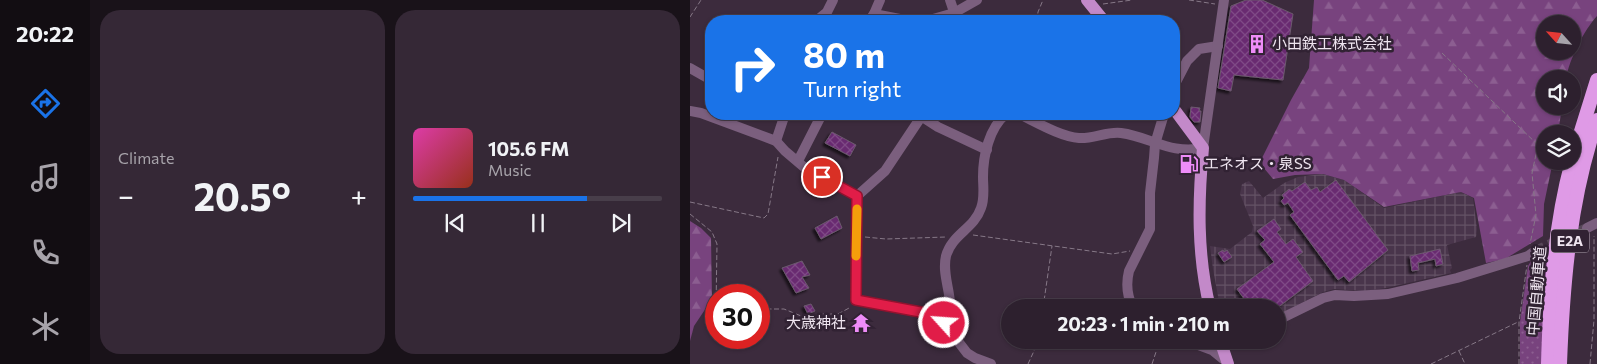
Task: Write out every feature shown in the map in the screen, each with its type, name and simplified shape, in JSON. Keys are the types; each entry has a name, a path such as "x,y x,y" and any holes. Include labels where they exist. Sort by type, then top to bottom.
{"highway":[{"name":"中国自動車道","path":"1581,131 1597,80"},
{"name":"中国自動車道","path":"1560,364 1566,267 1573,216 1582,172 1597,120"},
{"name":"中国自動車道","path":"1548,364 1553,267 1570,170"}],"main road":[{"path":"1090,4 1099,15"},
{"path":"1180,117 1202,148 1198,194 1200,251 1208,299"},
{"path":"1225,349 1227,362"}],"street":[{"path":"823,15 833,0"},
{"path":"873,15 880,0"},
{"path":"950,0 954,15"},
{"path":"958,15 977,0"},
{"path":"1032,120 1070,137 1091,138 1118,132 1172,149 1189,151 1202,148 1223,2"},
{"path":"1180,74 1186,61 1199,49 1218,46"},
{"path":"690,68 705,77"},
{"path":"690,111 705,115"},
{"path":"719,120 779,143 785,151 805,168 857,196"},
{"path":"779,143 784,120"},
{"path":"798,161 819,120"},
{"path":"919,120 885,171 857,196 856,300 931,314 944,323 967,353 991,364"},
{"path":"929,120 938,127 987,150"},
{"path":"944,323 950,310 945,270 946,257 951,242 973,223 982,208 983,169 987,150 996,126 1001,120"},
{"path":"1131,299 1127,278 1151,225 1150,194 1156,144 1162,120"},
{"path":"1286,316 1323,298 1336,295 1388,294 1456,278 1531,253"},
{"path":"1209,349 1227,362"}],"path":[{"path":"690,17 701,0"},
{"path":"1038,15 1038,9 1043,0"},
{"path":"1090,4 1132,0"},
{"path":"1189,0 1223,2"},
{"path":"1442,53 1538,145 1532,173 1536,216 1519,322 1519,364"},
{"path":"690,202 762,218 766,216 779,143"},
{"path":"690,214 712,232 717,244 716,284"},
{"path":"1590,364 1594,320 1592,225"},
{"path":"857,236 886,238 957,236 967,234 1112,254 1140,249"},
{"path":"1044,299 1052,245"},
{"path":"770,309 784,309 811,320 822,314 838,314 848,310 856,300"},
{"path":"1431,364 1519,322"},
{"path":"1028,364 1034,349"},
{"path":"1152,364 1157,349"},
{"path":"1459,351 1465,364"}],"shaded area":[{"path":"1322,174 1344,180 1384,208 1461,192 1473,198 1477,229 1476,237 1447,245 1452,268 1450,270 1451,273 1386,288 1364,291 1334,289 1323,292 1286,311 1286,299 1219,299 1210,246 1230,249 1252,232 1253,226 1240,194 1242,184 1249,181 1263,198 1284,183 1298,177"}],"green space":[{"path":"1314,0 1597,0 1597,16 1581,40 1581,15 1536,15 1536,60 1571,60 1568,70 1536,70 1536,115 1561,115 1559,125 1536,125 1536,170 1551,170 1544,204 1543,236 1505,259 1486,263 1474,198 1461,192 1384,207 1344,180 1323,174 1295,175 1273,179 1263,167 1262,158 1309,68"},
{"path":"690,221 711,238 712,284 705,284 705,310 694,326 690,341"},
{"path":"1550,245 1543,364 1520,364 1520,322 1528,266 1533,258 1542,251 1542,248"}],"building":[{"name":"小田鉄工株式会社","path":"1246,0 1262,0 1293,14 1283,80 1234,75 1231,91 1218,88 1231,6"},
{"path":"1191,107 1200,108 1200,122 1194,122 1190,117"},
{"path":"832,132 856,145 850,156 825,143"},
{"path":"1336,180 1388,250 1349,282 1344,276 1338,280 1290,215 1294,212 1288,203 1284,205 1281,201 1284,198 1282,195 1289,189 1292,191 1305,182 1311,190 1317,187 1320,192"},
{"path":"837,216 842,228 821,239 815,228"},
{"path":"1274,219 1281,229 1277,232 1286,244 1293,239 1303,252 1296,257 1313,281 1286,301 1286,299 1244,299 1237,289 1274,262 1260,244 1265,240 1257,231"},
{"path":"1440,249 1443,264 1436,266 1435,259 1418,263 1419,270 1412,271 1410,256"},
{"path":"1223,250 1224,252 1227,250 1232,257 1224,262 1218,253"},
{"path":"802,261 810,275 802,277 809,288 796,293 782,268"},
{"path":"811,304 815,311 808,314 804,306"}],"tunnel":[{"path":"1535,251 1587,228"}],"slow traffic":[{"path":"856,256 857,209"}],"place":[{"name":"小田鉄工株式会社","path":"1257,44"},
{"name":"エネオス・泉SS","path":"1189,164"},
{"name":"大歳神社","path":"861,323"}],"route":[{"path":"822,177 857,196 856,300 931,314 944,323"}]}
